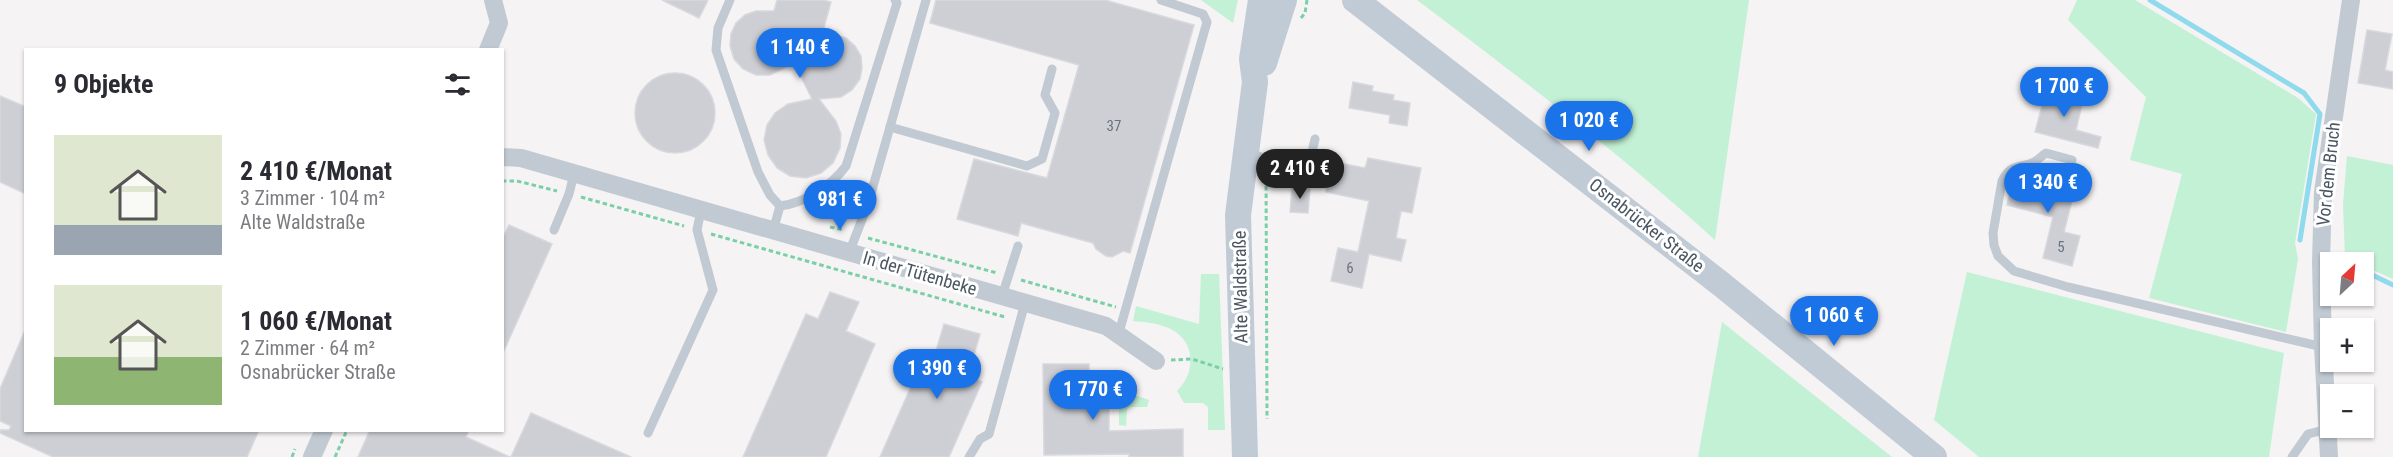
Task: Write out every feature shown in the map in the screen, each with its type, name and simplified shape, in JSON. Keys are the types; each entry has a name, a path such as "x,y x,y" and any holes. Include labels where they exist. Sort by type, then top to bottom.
{"main road":[{"name":"Osnabrücker Straße","path":"1355,0 1373,9 1721,284 1934,457"},
{"name":"Alte Waldstraße","path":"1245,457 1238,215 1255,155 1255,82 1264,62 1277,5"}],"street":[{"path":"489,48 499,23 493,0"},
{"name":"Vor dem Bruch","path":"2322,318 2321,262 2324,192 2351,0"},
{"name":"In der Tütenbeke","path":"504,157 521,158 1106,326 1156,361"},
{"path":"312,457 323,432"},
{"name":"Vor dem Bruch","path":"2328,438 2329,457"}],"lane":[{"path":"730,0 718,28 716,50 758,172 770,195 780,206"},
{"path":"780,206 792,204 817,191 837,178 846,166 883,52 897,3 895,0"},
{"path":"849,253 868,204 926,0"},
{"path":"1118,336 1208,22 1203,14 1161,0"},
{"path":"890,127 1027,166 1042,159 1055,113 1045,95 1052,69"},
{"path":"1255,155 1276,162 1304,164 1310,160 1315,139"},
{"path":"2072,160 2046,153 2032,163 2010,169 2006,174 2002,181 1993,232 1998,256 2005,264 2021,273 2068,286 2320,346"},
{"path":"554,230 569,194 574,174"},
{"path":"773,231 780,206"},
{"path":"648,433 713,290 697,230 701,210"},
{"path":"1002,296 1018,246"},
{"path":"969,457 980,439 989,434 1025,303"},
{"path":"2292,457 2308,434 2320,431"}],"path":[{"path":"1277,5 1305,13 1306,0"},
{"path":"1255,155 1267,188 1266,422"},
{"path":"504,181 517,181 569,194 1020,321"},
{"path":"1088,321 1093,300"},
{"path":"1156,361 1192,360 1217,368 1242,370"},
{"path":"335,457 346,432"}],"green space":[{"path":"1201,0 1238,0 1233,23"},
{"path":"1417,0 1749,0 1715,240 1606,147"},
{"path":"2077,0 2135,0 2298,98 2316,114 2295,243 2298,259 2286,332 2149,298 2182,174 2130,160 2146,97 2068,20"},
{"path":"2347,156 2393,165 2393,279 2374,270 2374,252 2345,252 2343,204"},
{"path":"1967,272 2284,353 2269,457 1979,457 1934,420"},
{"path":"1201,274 1219,274 1225,430 1208,430 1208,407 1203,403 1184,403 1177,391 1184,383 1190,365 1188,346 1183,338 1162,326 1133,321 1136,306 1199,324"},
{"path":"1722,322 1892,457 1698,457"},
{"path":"1122,381 1135,395 1149,400 1147,407 1127,409 1126,426 1119,425 1119,382"}],"building":[{"path":"662,0 708,0 699,18"},
{"path":"777,0 831,2 823,31 846,38 861,56 860,79 852,90 841,97 819,99 836,121 841,134 840,148 833,163 821,173 806,178 790,176 777,168 768,155 764,140 767,125 775,113 788,104 812,99 794,63 770,75 756,75 743,69 734,59 730,46 731,34 736,23 745,15 756,11 774,11"},
{"path":"936,0 1105,0 1194,25 1130,253 1123,251 1112,257 1106,256 1096,249 1093,243 1021,223 1018,236 957,219 974,159 1047,178 1079,65 930,23"},
{"path":"2367,30 2392,34 2385,70 2393,72 2393,89 2358,83"},
{"path":"675,73 690,76 703,85 712,98 715,113 712,128 703,141 690,150 675,153 660,150 647,141 638,128 635,113 638,98 647,85 660,76"},
{"path":"1353,82 1373,86 1372,91 1394,95 1393,100 1410,103 1407,126 1389,123 1390,115 1349,108"},
{"path":"2047,87 2084,96 2076,130 2101,137 2098,148 2035,132"},
{"path":"0,96 24,106 24,193 0,182"},
{"path":"1368,158 1421,168 1412,213 1401,211 1396,238 1406,240 1401,261 1369,254 1362,288 1331,281 1338,248 1358,252 1369,201 1326,192 1329,161 1365,168"},
{"path":"2016,174 2075,189 2064,232 2080,236 2072,266 2043,258 2053,217 2007,205"},
{"path":"1292,188 1310,189 1308,213 1290,212"},
{"path":"509,225 552,244 504,351 504,236"},
{"path":"830,292 859,302 846,331 875,344 826,457 743,457 806,314 818,319"},
{"path":"944,324 980,334 968,376 982,382 949,457 880,457 924,357 933,361"},
{"path":"24,333 24,432 258,432 247,457 53,457 0,433 0,430 9,430 11,426 0,421 0,389"},
{"path":"1043,364 1089,364 1089,396 1109,396 1109,431 1183,429 1183,457 1129,457 1129,454 1044,455"},
{"path":"531,413 631,457 511,457"},
{"path":"369,432 468,432 466,437 510,457 358,457"}],"waterway":[{"path":"2150,0 2304,93 2320,114 2300,240"},
{"path":"2374,276 2393,285"}]}
